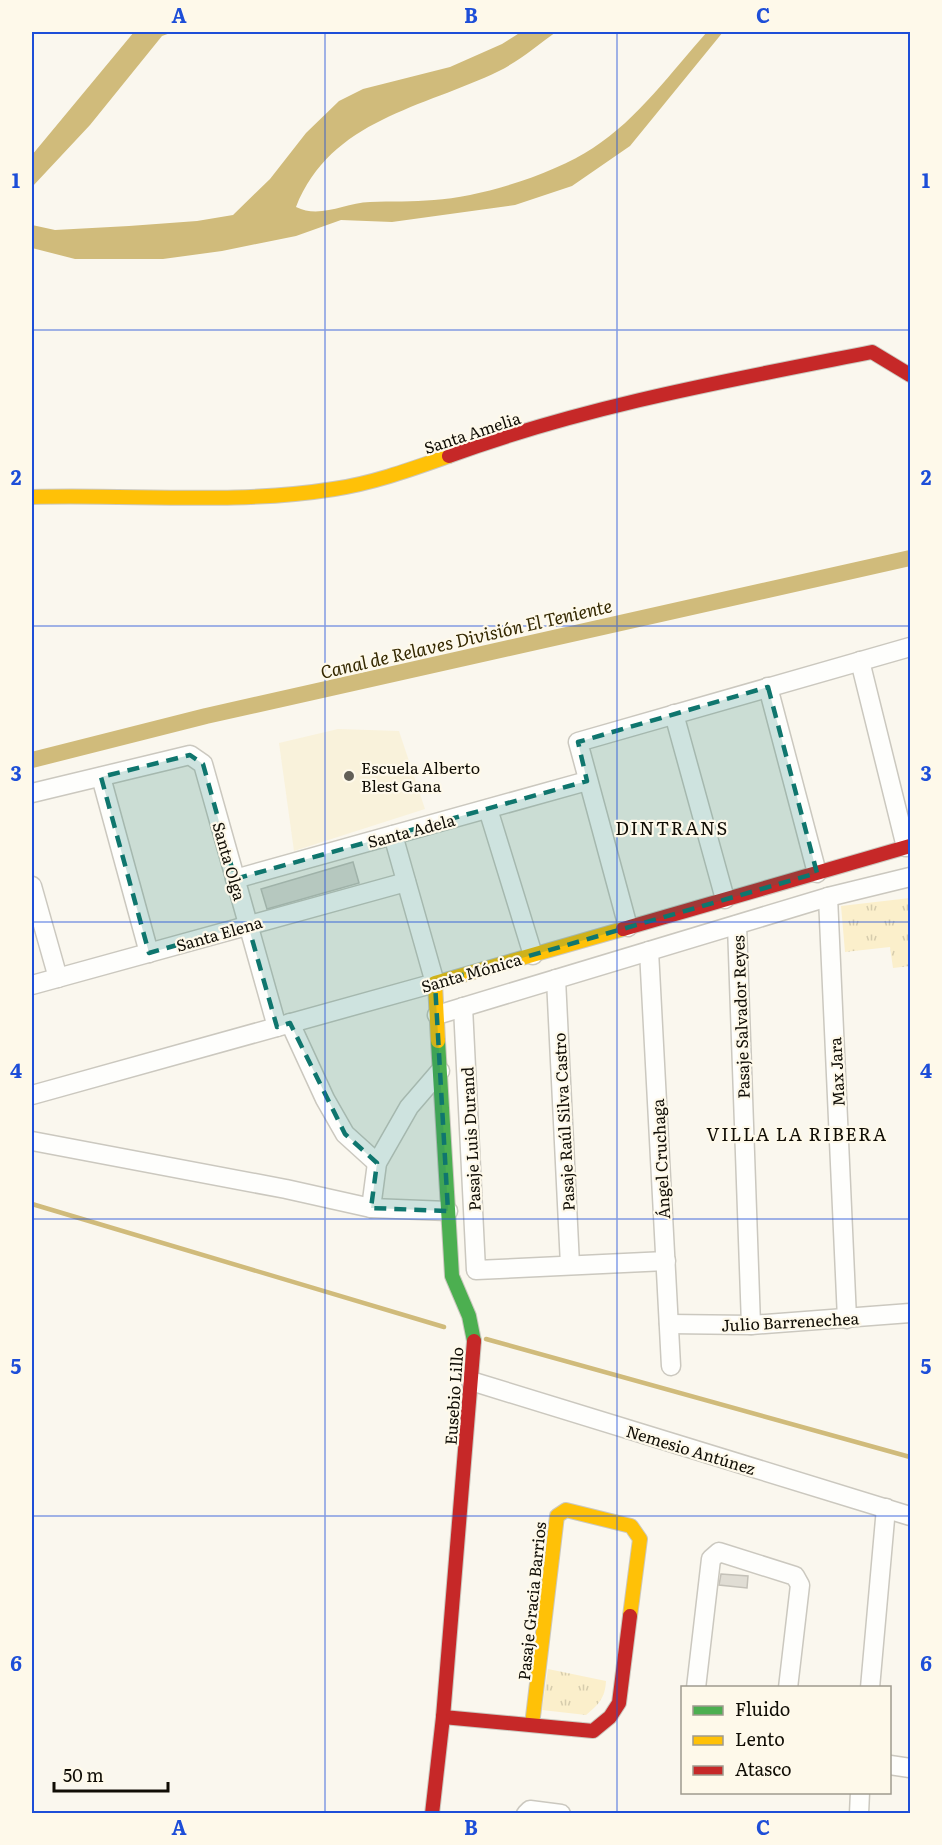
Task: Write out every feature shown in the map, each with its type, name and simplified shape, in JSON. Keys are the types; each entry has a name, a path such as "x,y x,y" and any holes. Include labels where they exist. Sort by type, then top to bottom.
{"street":[{"name":"Santa Amelia","path":"32,496 214,497 335,489 385,479 508,436 683,390 861,354 872,352 910,375"},
{"path":"628,927 578,742 910,647"},
{"path":"860,661 908,847"},
{"path":"768,687 817,873"},
{"path":"674,714 725,899"},
{"name":"Santa Olga","path":"101,777 190,755 203,764 248,925 284,1025 345,1134 377,1163"},
{"path":"32,793 101,777 149,953"},
{"name":"Santa Adela","path":"236,879 587,781"},
{"path":"488,809 533,954"},
{"path":"393,835 435,983"},
{"name":"Santa Mónica","path":"32,1095 435,983 908,847"},
{"name":"Santa Mónica","path":"437,1015 828,897 910,877"},
{"name":"Santa Elena","path":"32,986 406,882"},
{"path":"32,886 58,978"},
{"name":"Max Jara","path":"828,897 847,1319"},
{"name":"Pasaje Salvador Reyes","path":"737,925 750,1325"},
{"name":"Ángel Cruchaga","path":"649,951 671,1366"},
{"name":"Pasaje Raúl Silva Castro","path":"556,979 570,1265"},
{"name":"Eusebio Lillo","path":"432,1814 443,1717 471,1382 472,1329 452,1276 435,983"},
{"name":"Pasaje Luis Durand","path":"464,1007 476,1270 570,1265"},
{"path":"371,1208 377,1163 409,1107 440,1071"},
{"path":"32,1141 286,1189 371,1208 448,1211"},
{"path":"570,1265 666,1261"},
{"name":"Julio Barrenechea","path":"669,1324 750,1325 910,1313"},
{"name":"Nemesio Antúnez","path":"471,1382 910,1516"},
{"path":"870,1686 886,1508"},
{"name":"Pasaje Gracia Barrios","path":"566,1510 630,1526 640,1539 619,1703 610,1717 593,1731 532,1725 557,1516 566,1510"},
{"path":"696,1686 711,1559 719,1552 795,1576 800,1585 788,1686"},
{"path":"443,1717 532,1725"},
{"path":"891,1765 910,1768"},
{"path":"859,1814 860,1794"},
{"path":"526,1814 530,1810 561,1814"}],"highlighted area":[{"path":"768,687 817,873 435,983 448,1211 371,1208 377,1163 345,1134 290,1023 277,1027 248,925 149,953 101,777 190,755 203,764 235,879 587,781 578,742"}],"shaded area":[{"path":"134,32 173,32 162,36 90,125 32,187 32,155"},
{"path":"521,32 556,32 499,71 411,107 356,135 332,154 312,177 296,207 323,211 370,202 453,198 516,183 558,167 593,148 625,123 654,94 707,32 723,32 630,146 572,186 515,205 392,222 341,220 296,236 222,251 163,259 75,259 32,248 32,225 55,230 197,221 233,215 270,179 306,133 339,101 363,89 450,67 502,44"},
{"name":"Escuela Alberto Blest Gana","path":"338,729 399,731 425,809 294,851 279,743"}],"green space":[{"path":"910,898 910,966 893,968 890,947 845,952 841,906"},
{"path":"548,1669 606,1681 603,1696 586,1715 542,1710"}],"building":[{"path":"353,862 359,883 267,909 261,889"},
{"path":"721,1574 748,1576 747,1588 719,1585"}],"waterway":[{"name":"Canal de Relaves División El Teniente","path":"32,760 206,716 910,558"},
{"path":"32,1204 444,1327"},
{"path":"486,1339 910,1457"}],"traffic: fast":[{"path":"438,1041 452,1276 469,1316 474,1341"}],"traffic: slow":[{"path":"32,497 221,498 296,494 364,483 449,456"},
{"path":"438,1041 435,983 623,929"},
{"path":"532,1725 557,1516 566,1510 631,1526 640,1539 630,1616"}],"traffic: jam":[{"path":"449,456 500,438 605,409 712,384 872,352 910,375"},
{"path":"623,929 910,846"},
{"path":"432,1814 443,1717 474,1341"},
{"path":"443,1717 593,1731 610,1717 619,1703 630,1616"}],"place":[{"name":"Escuela Alberto Blest Gana","path":"349,776"}],"district":[{"name":"DINTRANS","path":"672,827"},
{"name":"VILLA LA RIBERA","path":"797,1133"}]}
